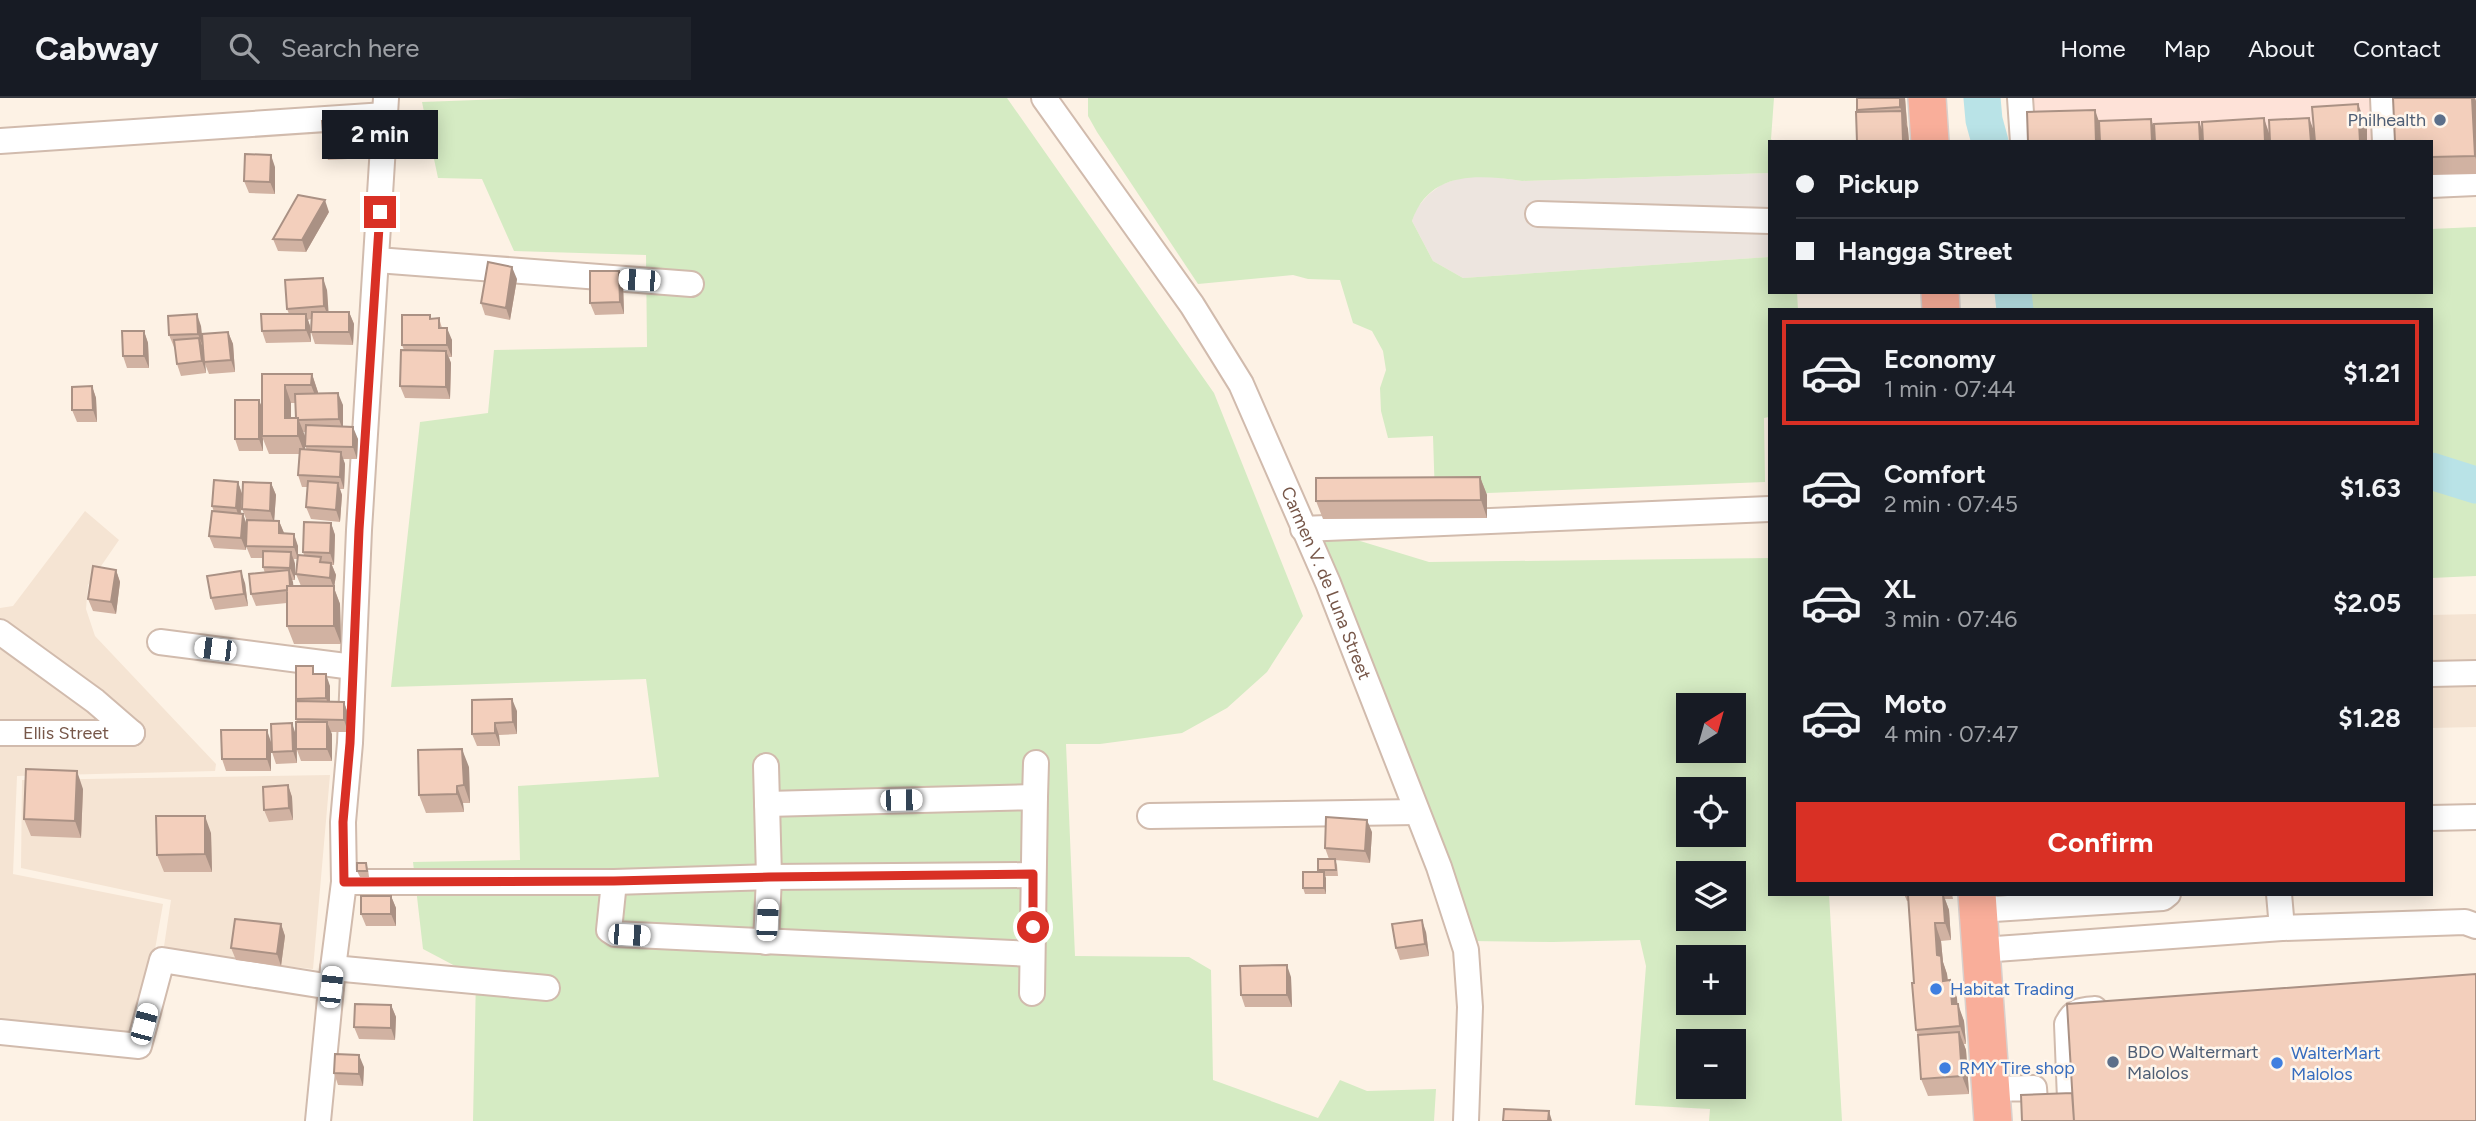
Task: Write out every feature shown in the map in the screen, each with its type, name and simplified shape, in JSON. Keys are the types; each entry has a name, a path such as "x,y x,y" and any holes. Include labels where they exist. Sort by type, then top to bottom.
{"highway":[{"path":"1927,98 1930,140"},
{"path":"1978,902 1992,1105"}],"street":[{"name":"Carmen V. de Luna Street","path":"1044,98 1192,305 1241,384 1328,583 1439,867 1466,950 1470,1007 1466,1121"},
{"path":"2020,98 2023,140"},
{"path":"2383,98 2385,140"},
{"path":"0,141 385,106 343,822 344,882 318,1121"},
{"path":"2433,185 2476,183"},
{"path":"1538,214 1768,221"},
{"path":"377,260 691,284"},
{"path":"1303,529 1768,509"},
{"name":"Ellis Street","path":"0,632 95,701 132,733 0,733"},
{"path":"160,642 353,667"},
{"path":"2433,674 2476,673"},
{"path":"1032,993 1036,763"},
{"path":"766,765 769,877 766,942"},
{"path":"767,804 1035,797"},
{"path":"1150,816 1416,812"},
{"path":"2433,818 2476,817"},
{"path":"344,882 614,881 1033,874"},
{"path":"614,881 610,930 615,934 1032,954"},
{"path":"1978,902 2166,896"},
{"path":"2279,896 2282,928"},
{"path":"1982,950 2282,928 2465,922 2476,926"},
{"path":"0,1032 139,1046 162,960 332,977 547,988"},
{"path":"2070,1099 2067,1024 2071,1016 2077,1010 2118,1007"},
{"path":"1992,1105 2034,1088 2035,1101"}],"shaded area":[{"path":"2007,98 2476,98 2476,192 2433,144 2433,140 2009,140"},
{"path":"1768,173 1768,257 1463,278 1433,261 1412,221 1416,209 1428,195 1441,185 1462,177 1488,176 1522,181"},
{"path":"85,511 119,540 88,585 86,609 95,636 216,764 215,771 17,776 13,874 163,904 139,1040 0,1019 0,608 13,606"},
{"path":"2476,614 2476,727 2433,728 2433,615"},
{"path":"330,775 313,969 163,953 171,900 21,868 22,780"}],"green space":[{"path":"527,98 1007,98 1214,393 1303,616 1267,672 1227,708 1182,733 1100,744 1066,744 1075,956 1189,957 1211,970 1213,1080 1318,1118 1340,1080 1367,1091 1436,1089 1434,1121 473,1121 476,977 423,949 413,862 520,860 518,786 659,777 646,679 391,687 420,422 488,413 494,350 647,347 646,255 514,251 482,179 438,178 422,102"},
{"path":"1088,98 1774,98 1772,140 1768,140 1768,173 1522,181 1489,178 1458,180 1443,184 1431,192 1420,204 1412,221 1433,261 1463,278 1768,257 1768,294 1797,294 1798,308 1768,308 1768,417 1764,418 1765,482 1488,493 1435,498 1433,436 1388,438 1381,411 1380,388 1386,370 1383,351 1372,331 1353,323 1340,280 1308,279 1293,275 1198,284 1088,116"},
{"path":"2476,227 2476,576 2433,578 2433,308 2032,308 2029,294 2433,294 2433,229"},
{"path":"1347,537 1429,562 1768,558 1768,896 1829,896 1842,1121 1709,1121 1710,1109 1635,1105 1646,966 1640,940 1471,941 1313,542"}],"building":[{"path":"1857,98 1900,98 1900,107 1857,110"},
{"path":"2393,98 2472,98 2475,156 2433,157 2433,140 2395,140"},
{"path":"2358,104 2360,140 2315,140 2312,107"},
{"path":"2095,110 2096,140 2028,140 2027,112"},
{"path":"1902,111 1903,140 1857,140 1856,112"},
{"path":"2264,118 2265,140 2203,140 2202,122"},
{"path":"2309,118 2311,140 2270,140 2269,120"},
{"path":"363,119 364,146 324,148 322,121"},
{"path":"2151,119 2152,140 2100,140 2099,121"},
{"path":"2199,122 2200,140 2155,140 2154,124"},
{"path":"245,154 271,155 270,182 244,181"},
{"path":"298,195 325,200 302,240 273,239"},
{"path":"488,262 512,267 506,308 481,303"},
{"path":"590,271 619,271 620,302 590,303"},
{"path":"323,278 324,306 287,309 285,280"},
{"path":"312,312 349,312 349,332 311,332"},
{"path":"197,314 198,334 169,335 168,316"},
{"path":"261,314 306,314 306,330 262,331"},
{"path":"402,315 430,315 430,319 439,318 439,328 447,328 447,345 402,345"},
{"path":"122,331 144,331 144,356 123,356"},
{"path":"228,332 231,360 204,362 202,334"},
{"path":"199,338 202,361 177,364 174,340"},
{"path":"401,350 446,351 446,387 400,386"},
{"path":"262,374 312,374 311,385 285,385 285,418 298,418 298,436 262,436"},
{"path":"92,386 93,410 72,410 72,387"},
{"path":"338,393 339,419 296,418 295,394"},
{"path":"235,400 259,400 259,439 235,439"},
{"path":"306,425 353,427 353,447 305,446"},
{"path":"300,449 341,452 340,477 298,475"},
{"path":"1480,477 1481,500 1316,501 1316,478"},
{"path":"214,480 238,482 236,508 212,506"},
{"path":"308,481 338,483 336,510 306,507"},
{"path":"243,482 271,483 270,511 242,509"},
{"path":"212,511 243,514 241,538 209,536"},
{"path":"247,520 279,521 279,533 294,534 294,547 246,546"},
{"path":"304,522 331,523 330,553 303,552"},
{"path":"263,551 291,552 290,568 263,567"},
{"path":"298,555 321,557 320,562 331,563 330,578 296,574"},
{"path":"93,566 116,570 111,602 88,599"},
{"path":"289,570 290,586 287,586 287,590 251,594 249,574"},
{"path":"241,571 244,594 211,598 207,576"},
{"path":"287,586 334,586 334,626 287,626"},
{"path":"296,666 313,666 313,674 326,674 326,698 296,699"},
{"path":"512,699 513,722 495,723 495,733 472,734 472,700"},
{"path":"296,701 344,702 344,720 296,719"},
{"path":"296,722 327,722 327,749 296,749"},
{"path":"292,723 293,751 272,752 271,724"},
{"path":"221,730 267,730 267,759 222,759"},
{"path":"462,749 464,785 457,786 457,794 419,795 418,750"},
{"path":"26,769 77,771 75,821 24,819"},
{"path":"288,785 289,808 264,810 263,787"},
{"path":"156,816 205,816 205,854 157,855"},
{"path":"1326,817 1367,820 1365,851 1325,848"},
{"path":"1318,859 1335,859 1336,870 1318,870"},
{"path":"357,863 366,863 367,871 357,871"},
{"path":"1303,872 1324,872 1324,888 1303,888"},
{"path":"361,896 391,896 391,914 361,914"},
{"path":"1908,896 1943,896 1945,923 1935,923 1937,955 1941,956 1943,981 1950,980 1952,1004 1958,1004 1960,1026 1916,1030"},
{"path":"235,919 281,924 277,954 231,948"},
{"path":"1422,920 1425,944 1396,948 1392,924"},
{"path":"1287,965 1287,995 1241,995 1240,966"},
{"name":"WalterMart Malolos","path":"2476,974 2476,1121 2074,1121 2067,1004"},
{"path":"355,1004 391,1005 391,1028 354,1027"},
{"path":"1959,1032 1962,1076 1921,1079 1918,1035"},
{"path":"335,1054 359,1055 359,1074 334,1073"},
{"path":"2072,1093 2074,1121 2022,1121 2021,1095"},
{"path":"1504,1109 1549,1111 1548,1121 1503,1121"}],"waterway":[{"path":"1982,98 1989,140"},
{"path":"2013,294 2015,308"},
{"path":"2433,472 2476,485"}],"place":[{"name":"Philhealth","path":"2440,120"},
{"name":"Habitat Trading","path":"1936,989"},
{"name":"BDO Waltermart Malolos","path":"2113,1062"},
{"name":"WalterMart Malolos","path":"2277,1063"},
{"name":"RMY Tire shop","path":"1945,1068"}],"route":[{"path":"380,212 359,530 350,743 343,822 344,882 614,881 1033,874 1033,927"}]}
